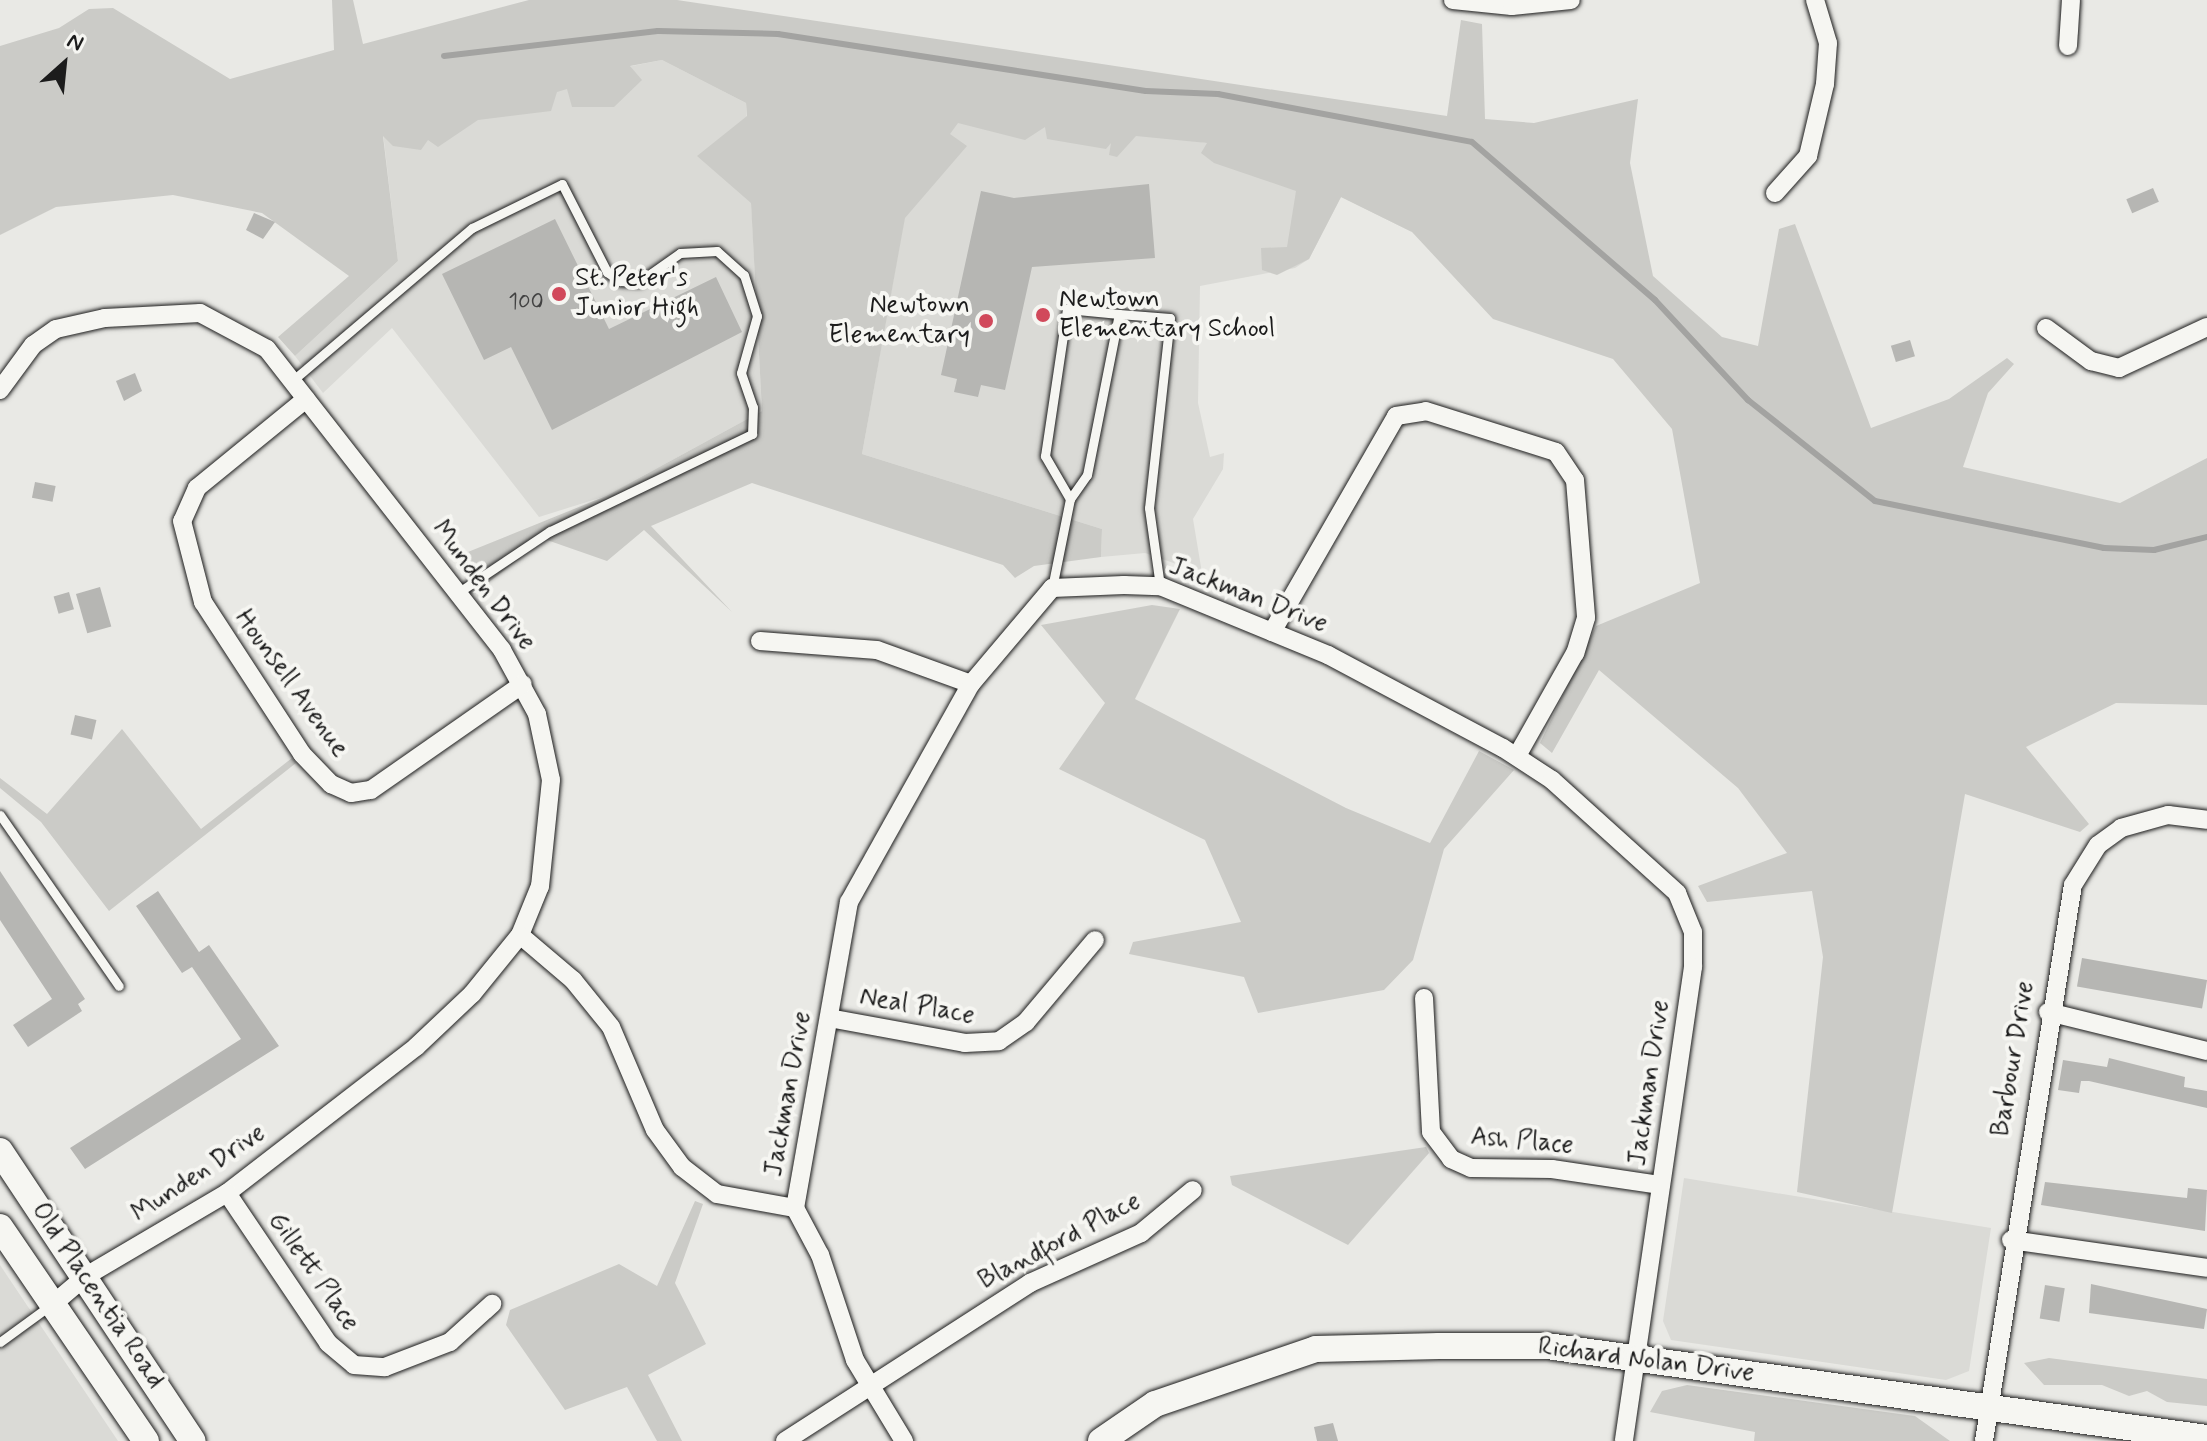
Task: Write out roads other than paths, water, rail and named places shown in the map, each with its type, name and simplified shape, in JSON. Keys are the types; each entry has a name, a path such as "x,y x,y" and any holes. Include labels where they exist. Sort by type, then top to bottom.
{"main road":[{"name":"Old Placentia Road","path":"0,1151 193,1441"},
{"name":"Old Placentia Road","path":"0,1227 146,1441"},
{"name":"Richard Nolan Drive","path":"1101,1441 1155,1404 1316,1349 1547,1346 2207,1438"}],"street":[{"path":"1453,0 1498,3 1571,0"},
{"path":"1775,193 1808,156 1825,84 1828,43 1815,0"},
{"path":"2068,46 2071,0"},
{"name":"Munden Drive","path":"0,390 15,364 56,329 105,318 200,313 267,349 459,592 523,684 546,741 552,814 540,886 520,935 416,1047 227,1193 86,1276 53,1304"},
{"path":"2046,328 2091,361 2119,368 2207,327"},
{"name":"Hounsell Avenue","path":"306,399 197,488 182,521 203,602 302,754 331,784 351,793 371,790 523,684"},
{"path":"1272,632 1396,416 1426,411 1556,452 1575,480 1586,618 1575,653 1517,756"},
{"name":"Jackman Drive","path":"904,1441 869,1389 795,1208 849,902 971,684 1052,588 1160,586 1338,659 1517,756 1659,872 1689,918 1693,967 1624,1441"},
{"path":"760,641 877,650 971,684"},
{"name":"Barbour Drive","path":"1984,1441 2011,1240 2068,898 2088,857 2121,828 2151,817 2207,820"},
{"path":"520,935 573,980 611,1027 655,1130 682,1167 717,1194 795,1208"},
{"name":"Neal Place","path":"829,1018 965,1043 999,1041 1026,1022 1095,940"},
{"name":"Ash Place","path":"1424,998 1431,1132 1451,1159 1471,1168 1566,1171 1661,1185"},
{"path":"2048,1012 2207,1051"},
{"name":"Blandford Place","path":"785,1441 1030,1283 1141,1233 1193,1190"},
{"name":"Gillett Place","path":"227,1193 328,1343 354,1365 385,1367 450,1342 492,1304"},
{"path":"2011,1240 2207,1268"}],"lane":[{"path":"292,381 472,228 562,184 607,272 620,281 639,282 680,253 717,251 744,275 757,316 741,373 753,407 752,434 561,525 459,592"},
{"path":"1070,499 1045,456 1067,309 1170,318 1149,508 1160,586"},
{"path":"1052,588 1070,499 1087,475 1119,314"},
{"path":"0,815 119,986"},
{"path":"0,1342 53,1304"}],"waterway":[{"path":"444,56 658,31 778,34 1146,91 1218,94 1472,142 1655,300 1748,400 1875,501 2104,548 2154,550 2207,537"}],"place":[{"name":"St. Peter's Junior High","path":"559,294"},
{"name":"Newtown Elementary School","path":"1043,315"},
{"name":"Newtown Elementary","path":"986,321"}]}
